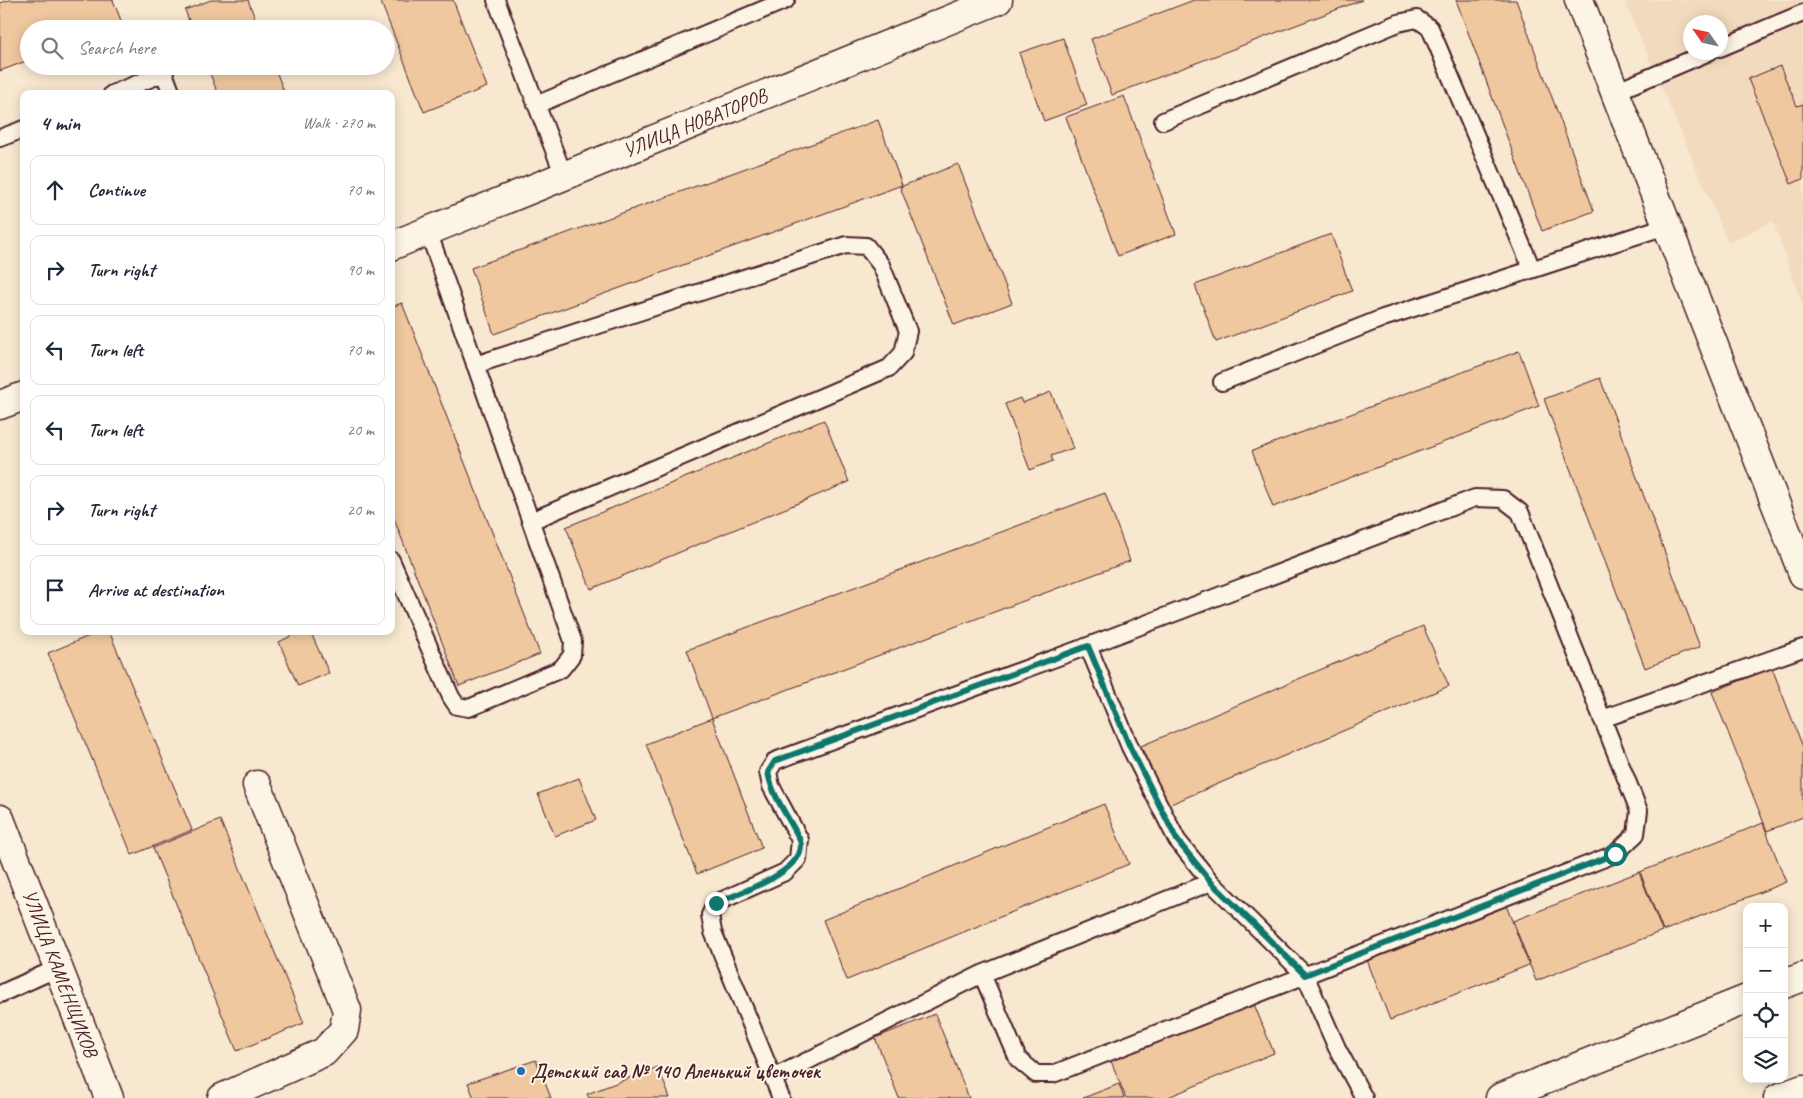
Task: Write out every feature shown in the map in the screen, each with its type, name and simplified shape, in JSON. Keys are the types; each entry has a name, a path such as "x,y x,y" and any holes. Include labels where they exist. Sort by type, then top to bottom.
{"street":[{"name":"УЛИЦА НОВАТОРОВ","path":"395,244 998,0"},
{"path":"1579,0 1803,574"},
{"path":"222,1098 324,1052 344,1030 347,1010 257,785"},
{"name":"УЛИЦА КАМЕНЩИКОВ","path":"0,819 109,1098"},
{"path":"1788,983 1803,977"},
{"path":"1500,1098 1743,1001"},
{"path":"1778,1098 1803,1089"}],"lane":[{"path":"496,0 564,176"},
{"path":"536,105 786,0"},
{"path":"1728,45 1803,13"},
{"path":"1163,121 1398,22 1417,19 1430,28 1532,269"},
{"path":"1615,92 1690,60"},
{"path":"122,90 161,75"},
{"path":"164,75 170,90"},
{"path":"0,138 20,130"},
{"path":"1222,382 1383,318 1666,226"},
{"path":"395,569 451,697 457,706 469,708 561,669 572,655 574,641 428,231"},
{"path":"475,365 846,245 866,246 881,265 908,331 903,353 889,368 531,521"},
{"path":"781,1098 713,932 710,915 716,903 785,872 798,859 800,840 770,786 768,772 775,761 1088,646 1475,498 1502,499 1520,512 1639,811 1636,834 1615,854 1053,1074 1036,1074 1018,1059 982,974"},
{"path":"1088,646 1130,747 1177,840 1211,882 1305,975 1338,1048 1364,1098"},
{"path":"1602,719 1803,648"},
{"path":"773,1078 982,974 1211,882"},
{"path":"0,994 58,968"}],"shaded area":[{"path":"1624,0 1803,0 1803,306 1773,221 1728,243"}],"building":[{"path":"9,0 113,0 121,20 20,20 20,63 0,71 0,3"},
{"path":"211,0 248,0 256,20 189,20 185,10"},
{"path":"380,0 453,0 487,87 424,112 395,38 395,20 388,20"},
{"path":"1194,0 1362,0 1112,95 1091,39"},
{"path":"1456,0 1516,0 1594,211 1542,231"},
{"path":"1063,38 1087,105 1044,121 1019,53"},
{"path":"1780,66 1797,106 1803,104 1803,179 1791,184 1748,79"},
{"path":"211,75 278,75 283,90 216,90"},
{"path":"1124,96 1176,234 1118,256 1066,117"},
{"path":"878,120 902,185 494,334 471,268"},
{"path":"958,164 1012,303 954,325 900,187"},
{"path":"1331,234 1352,291 1216,342 1195,285"},
{"path":"402,303 540,654 459,686 395,521 395,306"},
{"path":"1519,351 1539,406 1273,507 1252,451"},
{"path":"1600,378 1700,647 1645,668 1544,399"},
{"path":"1051,392 1073,448 1051,456 1053,461 1030,470 1005,404 1020,398 1022,403"},
{"path":"824,420 849,482 591,589 566,527"},
{"path":"1105,493 1130,561 712,718 687,650"},
{"path":"1423,626 1449,686 1166,806 1141,746"},
{"path":"91,635 111,635 192,830 132,855 48,653"},
{"path":"293,635 312,635 329,673 298,686 279,642"},
{"path":"1772,668 1803,747 1803,817 1767,831 1712,692"},
{"path":"712,718 762,848 697,874 646,744"},
{"path":"579,778 596,820 555,836 538,794"},
{"path":"1104,804 1129,864 847,980 823,920"},
{"path":"220,820 304,1023 237,1051 153,848"},
{"path":"1763,823 1786,882 1663,931 1640,872"},
{"path":"1639,872 1662,931 1536,981 1513,921"},
{"path":"1506,905 1529,965 1390,1020 1367,960"},
{"path":"1251,997 1274,1053 1166,1098 1126,1098 1109,1056"},
{"path":"935,1014 969,1098 899,1098 875,1038"},
{"name":"Детский сад № 140 Аленький цветочек","path":"536,1060 551,1098 474,1098 468,1083"},
{"name":"Детский сад № 140 Аленький цветочек","path":"658,1067 670,1098 589,1098 587,1094"},
{"path":"1119,1084 1124,1098 1083,1098"}],"place":[{"name":"Детский сад № 140 Аленький цветочек","path":"521,1071"}],"route":[{"path":"716,903 785,872 798,859 800,840 770,786 768,772 775,761 1088,646 1130,747 1177,840 1211,882 1305,975 1615,854"}]}
